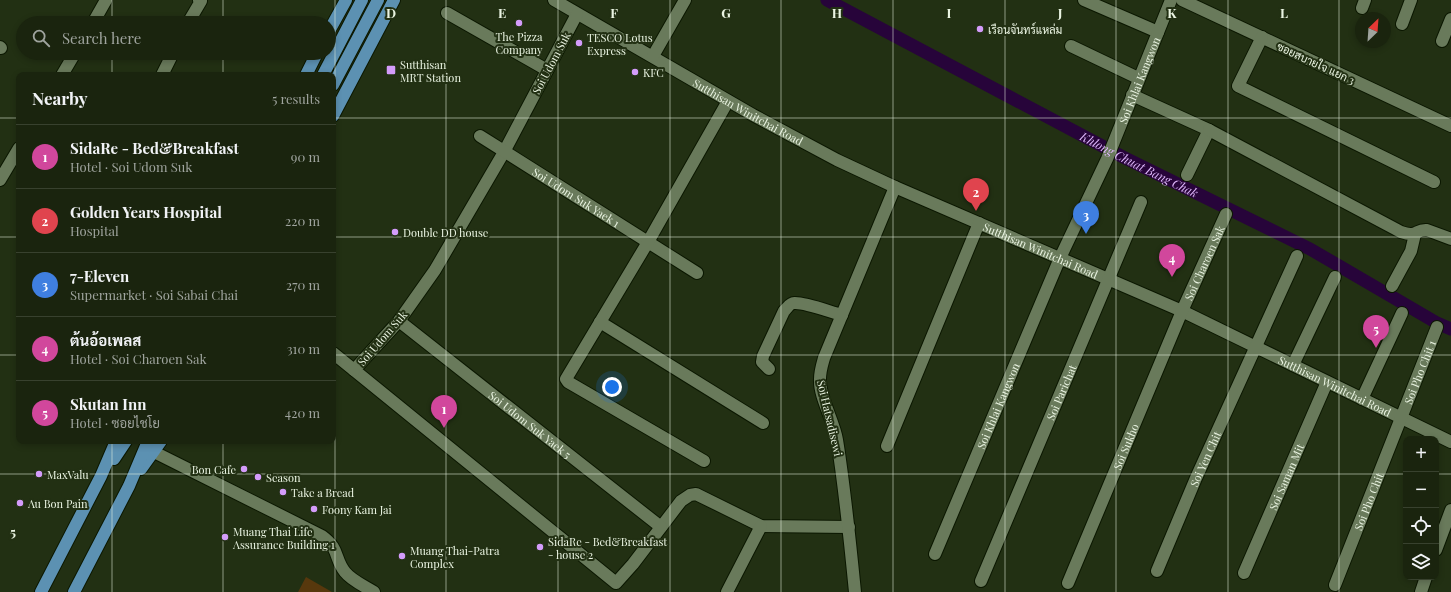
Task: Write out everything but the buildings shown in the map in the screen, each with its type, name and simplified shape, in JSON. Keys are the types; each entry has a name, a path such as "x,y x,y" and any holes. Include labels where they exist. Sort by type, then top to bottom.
{"main road":[{"path":"336,18 346,0"},
{"path":"336,50 362,0"},
{"path":"336,79 378,0"},
{"path":"336,110 394,0"},
{"path":"308,72 314,60"},
{"path":"325,72 331,60"},
{"path":"41,592 101,476 115,444"},
{"path":"101,476 124,444"},
{"path":"74,592 129,486 147,444"},
{"path":"129,486 159,444"}],"street":[{"path":"97,16 106,0"},
{"path":"192,16 201,1 199,0"},
{"path":"653,56 685,0"},
{"path":"1084,0 1158,32"},
{"name":"Soi Khlai Kangwon","path":"935,554 1060,258 1107,159 1138,78 1171,0"},
{"name":"ซอยสบายใจ แยก 3","path":"1182,0 1451,126"},
{"path":"1402,24 1411,0"},
{"name":"Sutthisan Winitchai Road","path":"560,2 577,14 653,56 728,101 817,150 895,187 1182,311 1451,442"},
{"path":"447,14 547,70"},
{"name":"Soi Udom Suk","path":"577,14 504,152 436,270 399,321 354,370 616,582 633,564 661,527"},
{"path":"1442,41 1451,19"},
{"path":"1262,37 1238,86 1434,182"},
{"path":"1071,46 1138,78"},
{"path":"64,72 71,60"},
{"path":"164,72 170,60"},
{"path":"1132,95 1209,130 1401,232 1410,235 1427,230 1451,238"},
{"path":"704,461 568,382 566,379 648,242 728,101"},
{"path":"1187,174 1209,130"},
{"name":"Soi Udom Suk Yaek 1","path":"480,136 697,273"},
{"path":"0,180 16,153"},
{"name":"Soi Hatsadisewi","path":"855,592 849,527 837,438 820,380 821,368 895,187"},
{"name":"Soi Parichat","path":"981,581 1141,202"},
{"name":"Soi Charoen Sak","path":"1182,311 1226,214"},
{"path":"887,446 979,223"},
{"path":"1392,286 1411,250 1416,234"},
{"name":"Soi Yen Chit","path":"1157,571 1196,478 1297,256"},
{"path":"1292,365 1335,277"},
{"path":"769,369 762,362 763,356 784,311 790,304 805,304 842,315"},
{"name":"Soi Sukho","path":"1068,583 1182,311"},
{"path":"1362,399 1402,313"},
{"name":"Soi Udom Suk Yaek 5","path":"399,321 661,527"},
{"path":"600,322 763,423"},
{"name":"Soi Pho Chit 1","path":"1402,418 1437,327"},
{"path":"336,355 354,370"},
{"name":"Soi Saman Mit","path":"1244,573 1327,382"},
{"name":"Soi Pho Chit","path":"1335,586 1402,418"},
{"path":"154,452 322,536 335,548 345,572 350,578 374,592"},
{"path":"661,527 681,501 690,495 696,494 761,526 849,527"},
{"path":"1438,544 1451,510"},
{"path":"727,592 761,526"},
{"path":"1421,592 1425,580"}],"shaded area":[{"path":"306,577 332,592 298,592"}],"waterway":[{"name":"Khlong Chuat Bang Chak","path":"827,0 1123,157 1310,249 1437,323 1451,329"}],"place":[{"name":"The Pizza Company","path":"519,23"},
{"name":"เรือนจันทร์แหล่ม","path":"980,29"},
{"name":"TESCO Lotus Express","path":"579,43"},
{"name":"Sutthisan MRT Station","path":"391,70"},
{"name":"KFC","path":"635,72"},
{"name":"Golden Years Hospital","path":"976,211"},
{"name":"Double DD house","path":"395,232"},
{"name":"7-Eleven","path":"1086,234"},
{"name":"ต้นอ้อเพลส","path":"1172,277"},
{"name":"Skutan Inn","path":"1376,348"},
{"name":"SidaRe - Bed&Breakfast","path":"444,428"},
{"name":"Bon Cafe","path":"244,469"},
{"name":"MaxValu","path":"39,474"},
{"name":"Season","path":"258,477"},
{"name":"Take a Bread","path":"283,492"},
{"name":"Au Bon Pain","path":"20,503"},
{"name":"Foony Kam Jai","path":"314,509"},
{"name":"Muang Thai Life Assurance Building 1","path":"225,537"},
{"name":"SidaRe - Bed&Breakfast - house 2","path":"540,547"},
{"name":"Muang Thai-Patra Complex","path":"402,556"}]}
